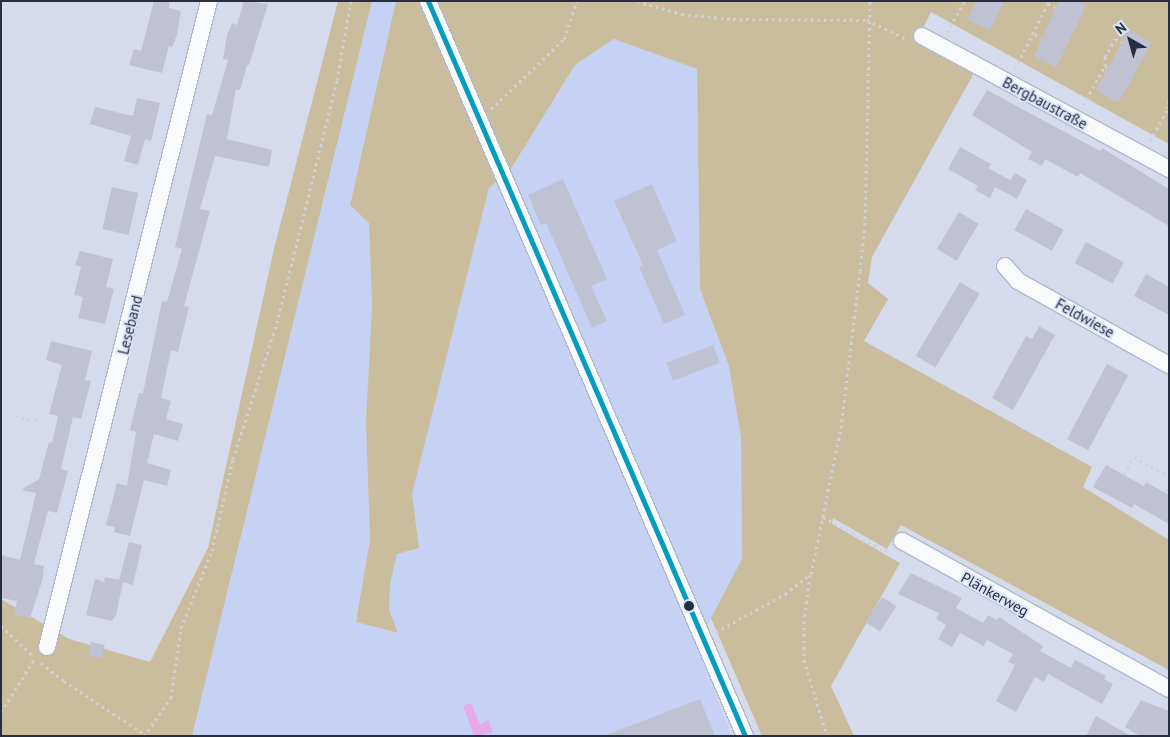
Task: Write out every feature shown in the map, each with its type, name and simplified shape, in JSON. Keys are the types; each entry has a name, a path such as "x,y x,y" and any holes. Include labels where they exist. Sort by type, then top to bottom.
{"street":[{"name":"Leseband","path":"41,653 209,1"},
{"path":"428,1 745,736"},
{"name":"Bergbaustraße","path":"922,36 1169,169"},
{"name":"Feldwiese","path":"1005,266 1018,281 1169,365"},
{"name":"Plänkerweg","path":"902,541 1169,689"}],"path":[{"path":"1,626 41,653 64,681 143,734 167,706 174,688 181,628 210,557 233,459 277,323 337,80 351,1"},
{"path":"478,117 498,106 564,39 578,1"},
{"path":"637,1 682,14 733,19 867,20 910,40 922,36"},
{"path":"827,736 804,660 804,621 811,574 847,389 865,225 867,20 870,1"},
{"path":"940,46 966,1"},
{"path":"1007,82 1035,34 1048,3 1056,7"},
{"path":"1035,34 1041,38"},
{"path":"1076,119 1105,66 1105,57 1115,39 1122,42"},
{"path":"1105,66 1110,69"},
{"path":"1142,154 1169,109 1169,98"},
{"path":"15,416 38,421"},
{"path":"1124,474 1134,457 1169,477"},
{"path":"1166,491 1169,487"},
{"path":"823,518 885,552 902,541"},
{"path":"702,639 785,594 811,574"},
{"path":"1,712 41,653"}],"shaded area":[{"path":"338,1 372,1 192,736 1,736 1,599 69,639 150,662 208,548 274,249"},
{"path":"372,1 396,1 350,204 369,223 372,306 366,422 370,539 356,622 397,633 389,610 390,584 397,554 419,548 412,494 489,187 509,172 575,65 614,39 697,69 700,289 729,366 741,437 742,559 697,647 732,736 192,736"},
{"path":"396,1 423,1 497,181 489,188 412,494 419,548 397,554 390,584 389,610 398,633 356,622 370,539 366,422 372,306 369,223 350,205"},
{"path":"434,1 1169,1 1169,144 931,12 916,42 974,73 872,257 868,283 888,299 864,341 1092,467 1083,487 1169,540 1169,670 901,525 887,549 833,518 832,524 900,563 831,686 854,736 762,736 711,618 742,559 741,437 729,366 700,289 697,69 614,39 575,65 509,172"},
{"path":"471,703 480,724 488,720 493,733 474,736 463,706"}],"building":[{"path":"154,1 170,1 169,8 181,11 177,35 172,47 169,46 162,73 129,65 134,49 141,51"},
{"path":"244,1 268,4 240,90 236,89 227,139 272,150 269,167 215,156 200,209 210,211 184,306 189,307 178,352 171,350 161,398 171,401 166,419 183,424 178,441 154,434 147,463 171,470 167,486 144,480 130,536 114,532 115,527 106,525 117,483 127,486 136,432 130,430 139,393 143,393 162,301 167,302 182,249 175,247 207,114 212,115 228,60 223,59 227,35 232,23 237,25"},
{"path":"977,1 1005,1 989,31 967,19"},
{"path":"1059,1 1077,1 1086,6 1056,68 1034,56"},
{"path":"1129,30 1152,43 1118,103 1096,90"},
{"path":"987,90 1100,151 1102,148 1169,189 1169,226 1080,173 1078,177 1045,159 1042,166 1028,159 1032,152 972,115"},
{"path":"137,98 160,103 151,141 145,139 138,165 124,161 131,136 90,124 95,107 133,116"},
{"path":"960,147 991,164 988,168 1010,180 1015,173 1027,180 1017,199 995,187 990,198 975,190 978,186 948,169"},
{"path":"563,179 607,279 591,286 607,321 592,328 546,223 541,225 528,195"},
{"path":"652,184 677,241 657,250 685,315 664,324 639,267 643,265 614,201"},
{"path":"112,187 138,193 129,235 102,229"},
{"path":"1026,209 1064,230 1052,251 1014,230"},
{"path":"959,212 979,224 957,261 937,249"},
{"path":"1086,242 1124,262 1113,283 1075,263"},
{"path":"80,251 113,259 106,287 114,289 105,324 78,318 83,297 74,295 81,267 75,265"},
{"path":"1146,274 1169,287 1169,315 1134,296"},
{"path":"960,282 980,294 935,368 916,356"},
{"path":"1039,326 1055,335 1013,410 992,398 1026,336 1032,339"},
{"path":"51,341 92,351 85,380 91,381 81,419 73,417 61,469 68,471 57,513 48,511 34,564 44,566 43,578 30,618 14,614 17,601 1,598 1,555 20,560 36,493 21,490 39,479 49,442 52,443 58,416 49,414 62,365 46,360"},
{"path":"713,345 720,363 673,381 666,363"},
{"path":"1107,364 1128,375 1088,450 1067,439"},
{"path":"1106,465 1144,486 1146,482 1169,495 1169,524 1134,504 1132,508 1093,487"},
{"path":"129,542 142,545 133,585 123,582 116,615 112,621 86,615 95,579 104,582 105,577 119,580"},
{"path":"911,573 962,598 956,608 983,623 988,615 997,620 999,617 1043,646 1040,651 1071,668 1075,660 1106,676 1104,679 1113,684 1102,704 1048,674 1044,682 1035,677 1016,712 996,701 1015,665 1008,662 1013,654 987,640 984,646 960,633 952,647 938,639 946,625 936,619 939,613 898,594"},
{"path":"882,597 896,606 880,631 866,622"},
{"path":"91,642 105,645 102,659 88,656"},
{"path":"700,699 715,736 606,736 606,735"},
{"path":"1141,700 1169,711 1169,736 1140,736 1125,727"},
{"path":"1096,716 1131,736 1086,736"}],"transit line":[{"path":"428,1 745,736"}]}
